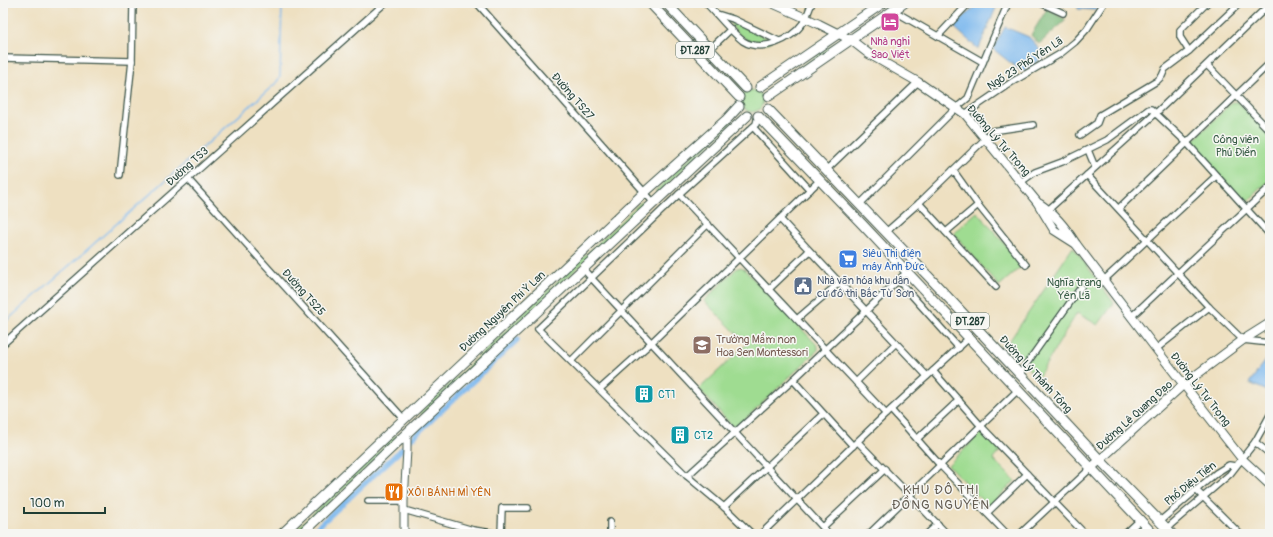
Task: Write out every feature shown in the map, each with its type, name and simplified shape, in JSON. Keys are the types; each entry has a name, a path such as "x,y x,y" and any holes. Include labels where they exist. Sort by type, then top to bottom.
{"main road":[{"name":"ĐT.287","path":"650,3 739,102"},
{"name":"ĐT.287","path":"666,3 746,88"},
{"name":"Đường Lý Tự Trọng","path":"772,3 851,40 869,54 918,82 965,114 1037,202 1054,230 1076,244"},
{"path":"760,87 883,3"},
{"path":"769,96 904,3"},
{"path":"753,86 760,87 766,91 770,102 768,109 763,114 751,117 742,112 739,102 741,92 746,88 753,86"},
{"name":"Đường Nguyên Phi Ỷ Lan","path":"282,534 644,193 730,116 739,102"},
{"name":"Đường Lý Thánh Tông","path":"768,109 860,204 1100,460 1166,528"},
{"path":"301,534 407,433 747,116"},
{"name":"ĐT.287","path":"758,116 866,228 1153,534"},
{"name":"Đường Lý Tự Trọng","path":"1037,202 1048,210 1064,226 1131,317 1242,460 1270,485"},
{"path":"866,228 874,219"},
{"name":"Đường Lê Quang Đạo","path":"1091,468 1184,384 1243,340 1270,323"},
{"path":"404,419 407,433"}],"street":[{"path":"120,175 132,61 134,3"},
{"name":"Đường TS3","path":"3,344 385,3"},
{"name":"Đường TS27","path":"477,3 654,203"},
{"path":"706,3 744,41 755,45 766,45 779,41 798,28 806,18 812,3"},
{"path":"938,36 969,3"},
{"path":"860,204 956,108 968,98 1008,3"},
{"path":"1041,3 1063,13"},
{"name":"Ngõ 23 Phố Yên Lã","path":"965,114 1012,82 1060,54 1075,42 1087,29 1104,3"},
{"path":"1189,51 1180,37 1180,30 1206,3"},
{"path":"1080,135 1097,123 1100,115 1157,81 1162,76 1165,69 1189,51 1240,3"},
{"path":"1048,210 1156,113 1270,4"},
{"path":"894,11 983,62"},
{"path":"717,14 733,19 779,41"},
{"path":"710,50 731,29"},
{"path":"3,58 132,61"},
{"path":"1119,208 1270,63"},
{"path":"1206,65 1269,127"},
{"path":"826,170 918,82"},
{"path":"1021,182 1035,172 1062,162 1107,140 1149,109 1152,109 1187,143 1270,235"},
{"path":"752,534 724,507 688,476 538,328 679,194 753,127 756,124 758,116"},
{"path":"886,232 919,203 992,131 995,129 1033,125"},
{"path":"753,127 810,190"},
{"path":"1088,150 1096,167"},
{"path":"953,170 978,205 1026,265"},
{"path":"1087,175 1209,307 1243,340 1270,343"},
{"path":"1104,280 1216,176"},
{"name":"Đường TS25","path":"188,179 404,419"},
{"path":"600,389 652,342 820,180"},
{"path":"1131,317 1270,187"},
{"path":"679,194 886,414"},
{"path":"919,203 996,287"},
{"path":"946,232 978,205"},
{"path":"780,219 928,376"},
{"path":"571,361 708,224"},
{"path":"768,290 809,251"},
{"path":"584,268 829,534"},
{"path":"688,476 734,432 793,380 865,310 907,272"},
{"path":"898,280 959,348"},
{"path":"797,319 839,283"},
{"path":"1020,375 1081,287"},
{"path":"1156,349 1209,307"},
{"path":"761,534 886,414 969,338"},
{"path":"856,382 896,343"},
{"path":"933,372 981,426 1054,502 1081,533"},
{"path":"793,380 853,446"},
{"path":"869,534 1018,390"},
{"path":"917,439 959,400"},
{"path":"891,410 940,465 1007,534"},
{"path":"724,507 823,414"},
{"name":"Phố Diệu Tiên","path":"1166,528 1230,474 1255,442 1270,415"},
{"path":"404,534 407,433"},
{"path":"858,442 947,534"},
{"path":"1255,442 1270,454"},
{"name":"Phố Diệu Tiên","path":"1166,528 1196,490 1222,469 1229,465 1235,466"},
{"path":"1020,534 1091,468"},
{"path":"823,527 885,469"},
{"path":"987,513 1027,474"},
{"path":"1196,490 1240,534"},
{"path":"368,501 404,501"},
{"path":"404,510 462,527 500,534 502,508 528,508"},
{"path":"1125,534 1140,520"},
{"path":"610,522 610,534"},
{"path":"927,534 938,524"},
{"path":"461,534 462,527"}],"green space":[{"path":"892,3 896,3 856,31 855,30 855,29"},
{"path":"1047,9 1066,20 1039,44 1031,35"},
{"path":"730,21 772,41 760,44 747,40 736,31"},
{"path":"842,38 842,41 782,81 781,80"},
{"path":"752,90 760,93 763,101 760,109 752,112 744,109 741,101 744,93"},
{"name":"Công viên Phú Điền","path":"1232,102 1238,102 1270,135 1270,180 1249,200 1242,200 1190,144"},
{"path":"730,120 732,120 732,123 659,192 656,191 657,189"},
{"path":"641,202 644,202 644,206 421,415 420,412"},
{"path":"977,212 1023,265 999,286 953,233"},
{"name":"Nghĩa trang Yên Lã","path":"1073,247 1114,303 1098,325 1077,313 1037,379 1008,343"},
{"path":"742,267 818,346 818,350 738,426 733,427 699,389 747,344 704,301 737,268"},
{"path":"981,433 986,434 1002,449 993,459 1015,481 988,507 948,465"},
{"path":"397,434 399,437 296,534 291,534"}],"water":[{"path":"979,3 998,3 979,48 977,48 955,28 955,25"},
{"path":"1077,3 1101,3 1095,10 1078,9"},
{"path":"1005,27 1029,37 1044,57 1022,72 993,49"},
{"path":"1270,355 1270,392 1249,383"}],"waterway":[{"path":"3,324 276,83 280,77 282,3"},
{"path":"411,439 517,340"},
{"path":"310,534 403,448"}],"place":[{"name":"Nhà nghỉ Sao Việt","path":"890,22"},
{"name":"Siêu Thị điện máy Anh Đức","path":"848,259"},
{"name":"Nhà văn hóa khu dân cư đô thị Bắc Từ Sơn","path":"803,286"},
{"name":"Trường Mầm non Hoa Sen Montessori","path":"702,345"},
{"name":"CT1","path":"644,394"},
{"name":"CT2","path":"680,435"},
{"name":"XÔI BÁNH MÌ YÊN","path":"394,492"}],"district":[{"name":"KHU ĐÔ THỊ ĐỒNG NGUYÊN","path":"941,496"}]}
